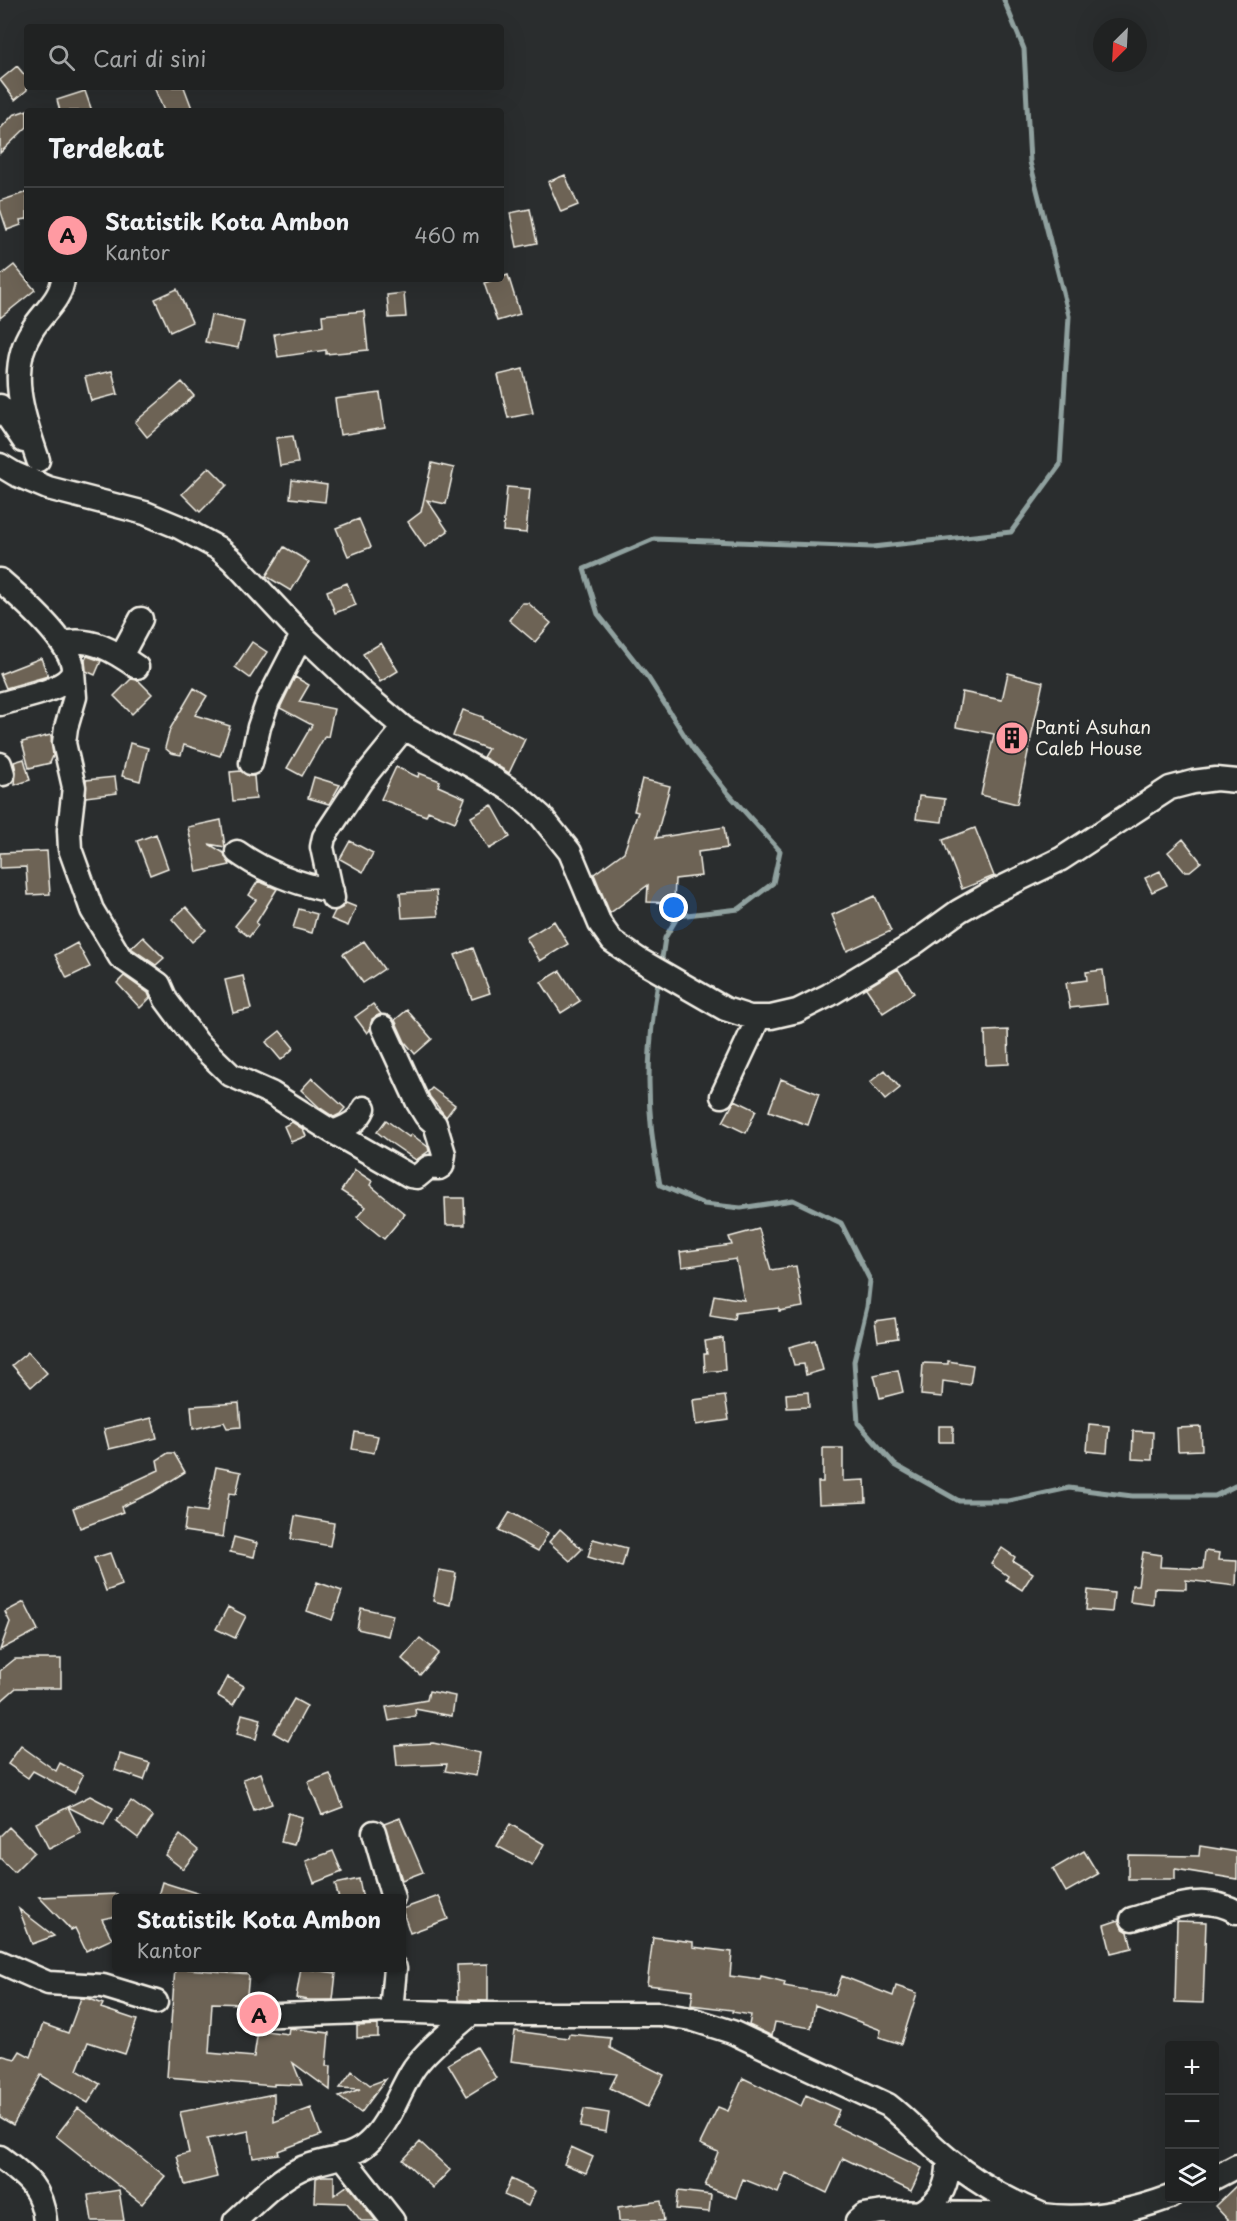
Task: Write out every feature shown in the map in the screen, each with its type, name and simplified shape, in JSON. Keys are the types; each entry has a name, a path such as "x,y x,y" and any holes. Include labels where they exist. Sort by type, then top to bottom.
{"street":[{"path":"48,488 22,415 18,388 19,367 30,331 58,295 63,282"},
{"path":"0,406 38,460"},
{"path":"0,465 48,488 145,513 206,541 232,560 302,635 404,728 489,776 515,793 541,816 570,852 600,924 612,941 638,959 725,1008 750,1017 771,1017 797,1011 829,995 912,945 959,911 1061,859 1170,788 1204,781 1237,781"},
{"path":"0,580 24,600 64,643 72,660 75,697 64,744 74,787 69,830 70,849 92,910 120,957 159,984 166,1000 198,1043 231,1075 271,1093 333,1132 410,1176 417,1177 429,1167 442,1166 444,1154 435,1124 426,1116 418,1103 383,1027"},
{"path":"64,643 77,640 92,642 129,662 141,619"},
{"path":"251,763 259,727 268,701 302,635"},
{"path":"0,704 46,691 64,682 71,677 73,672"},
{"path":"237,852 276,876 332,895 322,847 324,837 361,781 404,728"},
{"path":"722,1096 759,1017"},
{"path":"333,1132 354,1123 364,1108"},
{"path":"374,1832 392,1894"},
{"path":"1132,1919 1189,1902 1214,1903 1237,1912"},
{"path":"0,1962 48,1983 103,1986 156,2002"},
{"path":"391,2011 395,1972"},
{"path":"252,2016 391,2011 471,2014 659,2014 711,2025 732,2032 888,2105 948,2159 1018,2204 1043,2215"},
{"path":"235,2221 284,2177 302,2168 362,2148 370,2142 416,2066 428,2052 471,2014"},
{"path":"342,2156 393,2221"},
{"path":"0,2157 31,2183 40,2194 45,2221"},
{"path":"922,2212 932,2206 945,2188 948,2159"},
{"path":"1219,2176 1237,2166"},
{"path":"857,2221 864,2214 883,2212 1043,2215 1064,2218 1164,2206"}],"building":[{"path":"17,66 24,74 24,90 27,90 15,100 0,80"},
{"path":"155,90 185,90 192,108 163,108"},
{"path":"85,91 91,108 59,108 57,100"},
{"path":"24,111 24,130 0,153 0,129 13,115"},
{"path":"565,175 578,205 561,212 548,182"},
{"path":"24,193 24,219 20,220 21,225 7,230 0,209 0,201"},
{"path":"530,209 537,243 517,247 510,213"},
{"path":"14,265 24,277 24,282 28,282 35,290 0,318 0,276"},
{"path":"508,275 520,314 497,321 484,283 504,282 504,276"},
{"path":"177,289 192,322 170,332 155,299"},
{"path":"404,293 406,317 389,318 387,295"},
{"path":"364,311 368,350 326,354 326,350 278,357 274,334 323,326 322,315"},
{"path":"211,315 244,322 238,348 205,342"},
{"path":"523,369 533,413 508,418 498,375"},
{"path":"112,371 118,394 91,401 85,377"},
{"path":"182,382 194,396 147,437 135,422"},
{"path":"380,393 385,428 340,435 335,399"},
{"path":"293,436 298,463 280,466 276,438"},
{"path":"432,463 454,468 446,504 427,500 448,531 425,547 408,522 421,512"},
{"path":"209,467 227,485 200,512 182,494"},
{"path":"292,480 327,485 325,502 290,498"},
{"path":"507,487 530,489 526,533 503,531"},
{"path":"359,519 371,547 348,556 336,528"},
{"path":"284,547 309,562 291,591 266,576"},
{"path":"347,583 356,605 335,613 327,591"},
{"path":"522,603 528,603 551,623 535,642 509,620"},
{"path":"252,642 267,652 250,678 235,667"},
{"path":"381,643 398,671 380,682 363,654"},
{"path":"87,656 101,661 95,675 86,671"},
{"path":"41,658 48,676 6,688 0,674"},
{"name":"Panti Asuhan Caleb House","path":"1008,673 1043,682 1017,804 981,795 994,734 956,727 962,692 1002,700"},
{"path":"295,677 309,685 299,702 334,709 328,737 325,736 302,776 287,768 312,725 280,708"},
{"path":"131,679 138,680 152,694 132,714 114,696"},
{"path":"194,688 207,696 195,715 230,726 220,756 184,745 181,755 171,753 165,748 170,729"},
{"path":"463,710 483,717 525,739 509,773 483,757 488,749 453,736"},
{"path":"51,735 53,756 50,763 29,768 22,742"},
{"path":"130,743 148,748 140,781 122,776"},
{"path":"24,759 30,780 15,785 14,762"},
{"path":"396,767 418,777 419,773 440,781 438,786 465,798 455,822 428,811 426,816 381,799"},
{"path":"241,771 248,776 254,776 256,799 233,801 230,772"},
{"path":"115,777 117,793 86,797 86,780"},
{"path":"314,777 340,785 329,804 308,798"},
{"path":"642,779 670,786 656,838 724,827 727,848 698,852 701,876 675,879 674,903 647,902 648,885 610,913 594,874 624,852 638,812 634,811"},
{"path":"919,796 945,799 942,822 916,819"},
{"path":"492,805 510,837 489,849 471,817"},
{"path":"221,820 225,847 209,844 224,853 230,865 197,872 188,827"},
{"path":"975,828 994,876 962,889 943,840"},
{"path":"156,834 168,868 150,875 137,841"},
{"path":"1183,839 1201,862 1190,871 1184,871 1168,852"},
{"path":"350,841 373,853 363,872 340,859"},
{"path":"47,851 50,894 28,895 26,867 0,868 0,853"},
{"path":"1160,871 1167,885 1152,892 1145,878"},
{"path":"258,881 277,889 249,937 235,926 256,900 249,895"},
{"path":"436,891 438,916 402,918 400,893"},
{"path":"875,896 891,931 847,951 832,915"},
{"path":"346,903 356,907 348,926 331,919 335,911"},
{"path":"186,907 206,930 192,942 172,919"},
{"path":"299,909 317,914 312,933 293,928"},
{"path":"554,921 568,944 540,961 526,938"},
{"path":"143,937 164,958 156,965 131,948"},
{"path":"364,941 384,969 363,983 343,954"},
{"path":"77,943 90,967 67,978 55,955"},
{"path":"473,948 490,993 472,999 455,955"},
{"path":"898,969 914,993 883,1013 866,988"},
{"path":"1103,970 1107,1004 1070,1008 1066,983 1087,980 1086,972"},
{"path":"560,971 580,1001 561,1013 541,982"},
{"path":"124,976 148,993 150,998 140,1008 117,983"},
{"path":"243,976 251,1009 233,1013 225,980"},
{"path":"373,1004 381,1014 372,1019 370,1030 367,1033 355,1017"},
{"path":"407,1010 432,1039 415,1054 405,1042 395,1020"},
{"path":"1008,1030 1009,1064 986,1065 985,1031"},
{"path":"280,1031 294,1048 281,1060 266,1042"},
{"path":"885,1070 900,1088 885,1100 870,1082"},
{"path":"312,1078 345,1108 340,1114 334,1117 301,1090"},
{"path":"781,1079 819,1094 808,1125 769,1111"},
{"path":"432,1088 455,1105 446,1117 430,1097 428,1092"},
{"path":"735,1100 756,1110 746,1133 723,1122"},
{"path":"386,1120 409,1137 411,1134 428,1147 429,1151 416,1160 391,1143 377,1132"},
{"path":"292,1122 303,1129 306,1136 291,1142 284,1126"},
{"path":"355,1170 372,1181 370,1185 405,1214 384,1239 357,1217 366,1207 341,1191"},
{"path":"445,1198 464,1198 465,1225 446,1225"},
{"path":"759,1229 771,1270 796,1266 803,1307 779,1311 779,1308 735,1313 734,1320 710,1316 714,1295 744,1300 736,1259 682,1267 680,1252 732,1245 729,1237"},
{"path":"895,1318 898,1338 878,1341 875,1321"},
{"path":"723,1338 725,1370 705,1372 704,1354 707,1354 705,1341"},
{"path":"815,1340 823,1370 806,1375 804,1364 794,1365 789,1347"},
{"path":"28,1352 47,1373 31,1387 12,1365"},
{"path":"948,1361 973,1365 970,1385 943,1381 942,1397 921,1395 923,1363 948,1364"},
{"path":"898,1370 903,1392 880,1398 874,1375"},
{"path":"808,1392 809,1407 787,1408 786,1394"},
{"path":"725,1396 729,1420 696,1425 693,1400"},
{"path":"239,1403 241,1427 227,1428 224,1422 193,1429 191,1406"},
{"path":"152,1418 157,1438 109,1449 104,1429"},
{"path":"1089,1424 1109,1426 1107,1453 1087,1451"},
{"path":"939,1426 953,1426 953,1442 939,1442"},
{"path":"1201,1427 1202,1450 1178,1451 1177,1428"},
{"path":"1133,1431 1153,1432 1152,1460 1132,1459"},
{"path":"355,1432 378,1436 374,1453 352,1449"},
{"path":"823,1448 843,1448 843,1481 865,1480 866,1502 819,1504 818,1482 823,1482"},
{"path":"168,1453 174,1453 185,1472 153,1492 121,1507 123,1512 80,1528 73,1508 123,1489 122,1487 159,1470 157,1460"},
{"path":"216,1467 241,1472 236,1494 229,1493 223,1537 184,1531 187,1509 207,1512"},
{"path":"510,1512 548,1533 538,1551 499,1530"},
{"path":"295,1516 334,1523 330,1546 291,1539"},
{"path":"560,1529 582,1549 570,1561 549,1542"},
{"path":"234,1537 257,1543 254,1557 230,1552"},
{"path":"593,1539 627,1548 622,1567 588,1557"},
{"path":"1002,1548 1015,1557 1013,1561 1033,1573 1022,1590 1006,1580 1008,1576 991,1564"},
{"path":"1205,1551 1219,1553 1218,1560 1237,1561 1236,1586 1186,1580 1186,1589 1154,1588 1153,1605 1130,1602 1132,1585 1138,1585 1143,1552 1161,1555 1160,1567 1203,1569"},
{"path":"110,1553 122,1585 106,1591 94,1558"},
{"path":"439,1570 456,1573 450,1605 433,1601"},
{"path":"317,1582 342,1591 332,1620 307,1611"},
{"path":"1088,1590 1114,1593 1112,1612 1086,1610"},
{"path":"24,1602 38,1630 0,1650 10,1622 5,1612"},
{"path":"228,1607 246,1616 235,1638 216,1629"},
{"path":"361,1608 393,1615 388,1636 357,1629"},
{"path":"420,1638 439,1653 420,1675 402,1659"},
{"path":"15,1659 61,1659 61,1688 16,1688 0,1702 0,1671"},
{"path":"228,1677 244,1686 233,1705 218,1696"},
{"path":"429,1691 455,1696 452,1716 415,1709 416,1716 389,1721 386,1707 427,1700"},
{"path":"294,1699 307,1706 288,1741 274,1733"},
{"path":"242,1714 261,1719 256,1739 237,1734"},
{"path":"433,1743 480,1753 476,1776 445,1771 447,1764 397,1766 395,1745"},
{"path":"21,1746 56,1771 60,1763 83,1775 74,1793 33,1771 28,1778 8,1764"},
{"path":"120,1754 150,1763 144,1780 115,1770"},
{"path":"261,1773 272,1804 254,1810 243,1779"},
{"path":"330,1774 343,1807 322,1815 308,1782"},
{"path":"90,1796 113,1808 104,1825 68,1807"},
{"path":"131,1801 153,1817 138,1838 116,1821"},
{"path":"68,1807 81,1833 49,1849 36,1823"},
{"path":"288,1813 302,1817 294,1845 281,1842"},
{"path":"400,1818 423,1872 402,1880 384,1824"},
{"path":"510,1824 544,1844 532,1865 497,1846"},
{"path":"9,1827 34,1852 14,1872 0,1858 0,1836"},
{"path":"180,1835 198,1850 183,1869 165,1855"},
{"path":"1200,1846 1237,1852 1237,1879 1175,1869 1175,1879 1128,1879 1128,1855 1199,1856"},
{"path":"333,1851 342,1872 314,1883 306,1861"},
{"path":"1084,1851 1098,1874 1066,1892 1053,1869"},
{"path":"359,1879 362,1894 338,1894 335,1884"},
{"path":"162,1882 200,1894 158,1894"},
{"path":"112,1894 112,1917 102,1919 112,1939 86,1951 75,1928 71,1930 39,1897"},
{"path":"439,1896 448,1919 410,1933 406,1921 406,1908"},
{"path":"19,1909 54,1936 32,1944"},
{"path":"1119,1920 1122,1928 1128,1932 1132,1948 1111,1953 1104,1925"},
{"path":"1177,1921 1206,1922 1203,2003 1175,2002"},
{"path":"653,1937 693,1942 693,1947 732,1952 730,1976 760,1980 761,1976 785,1982 784,1986 835,1995 842,1976 893,1996 896,1986 917,1993 901,2044 879,2037 881,2030 815,2005 811,2028 775,2022 772,2036 749,2025 751,2015 732,2012 733,2010 691,2005 693,1990 647,1985"},
{"path":"488,1964 488,2001 458,2000 457,1965"},
{"path":"175,1972 249,1974 246,2004 212,2003 209,2053 254,2057 258,2030 288,2034 289,2028 329,2033 326,2066 331,2066 330,2090 293,2063 302,2085 274,2084 274,2086 167,2077"},
{"path":"300,1972 336,1973 333,2000 296,1998"},
{"path":"81,1998 103,2004 101,2008 137,2020 125,2054 88,2042 77,2070 100,2084 88,2103 41,2075 13,2125 0,2117 0,2055 15,2059 20,2051 31,2057 43,2024 68,2033"},
{"path":"378,2025 378,2037 357,2038 357,2026"},
{"path":"515,2031 568,2038 569,2034 611,2038 610,2048 664,2075 647,2107 610,2088 617,2074 511,2061"},
{"path":"477,2047 496,2078 467,2096 448,2064"},
{"path":"352,2071 370,2085 386,2079 361,2113 339,2097 360,2089 340,2088"},
{"path":"743,2078 801,2106 806,2095 839,2110 833,2125 922,2168 911,2191 843,2158 827,2193 786,2173 778,2193 743,2179 736,2198 705,2186 718,2152 700,2144 718,2107 728,2111"},
{"path":"274,2094 274,2122 311,2108 321,2135 278,2151 279,2154 253,2158 249,2131 207,2139 217,2177 185,2185 177,2156 189,2153 180,2112"},
{"path":"78,2108 165,2176 142,2204 56,2136"},
{"path":"584,2109 609,2113 606,2132 580,2127"},
{"path":"420,2142 450,2170 433,2188 403,2160"},
{"path":"571,2147 593,2157 586,2173 564,2164"},
{"path":"334,2176 334,2195 348,2185 376,2221 361,2221 347,2203 315,2202 316,2178"},
{"path":"511,2179 535,2191 528,2206 504,2195"},
{"path":"1237,2185 1237,2221 1229,2221 1215,2206"},
{"path":"119,2190 124,2221 92,2221 88,2195"},
{"path":"678,2191 711,2195 709,2212 676,2209"},
{"path":"661,2201 664,2221 619,2221 618,2207"}],"waterway":[{"path":"661,965 665,938 678,916 739,909 773,883 780,851 727,792 693,749 649,679 598,614 584,569 654,539 873,547 1011,532 1060,465 1069,316 1030,162 1024,49 1004,0"},
{"path":"659,977 652,1030 649,1081 652,1132 660,1185 704,1204 741,1208 793,1200 841,1223 870,1280 867,1307 854,1361 858,1423 895,1465 959,1501 1009,1501 1069,1488 1132,1496 1215,1496 1237,1485"}],"place":[{"name":"Panti Asuhan Caleb House","path":"1012,738"},
{"name":"Statistik Kota Ambon","path":"259,2014"}]}
